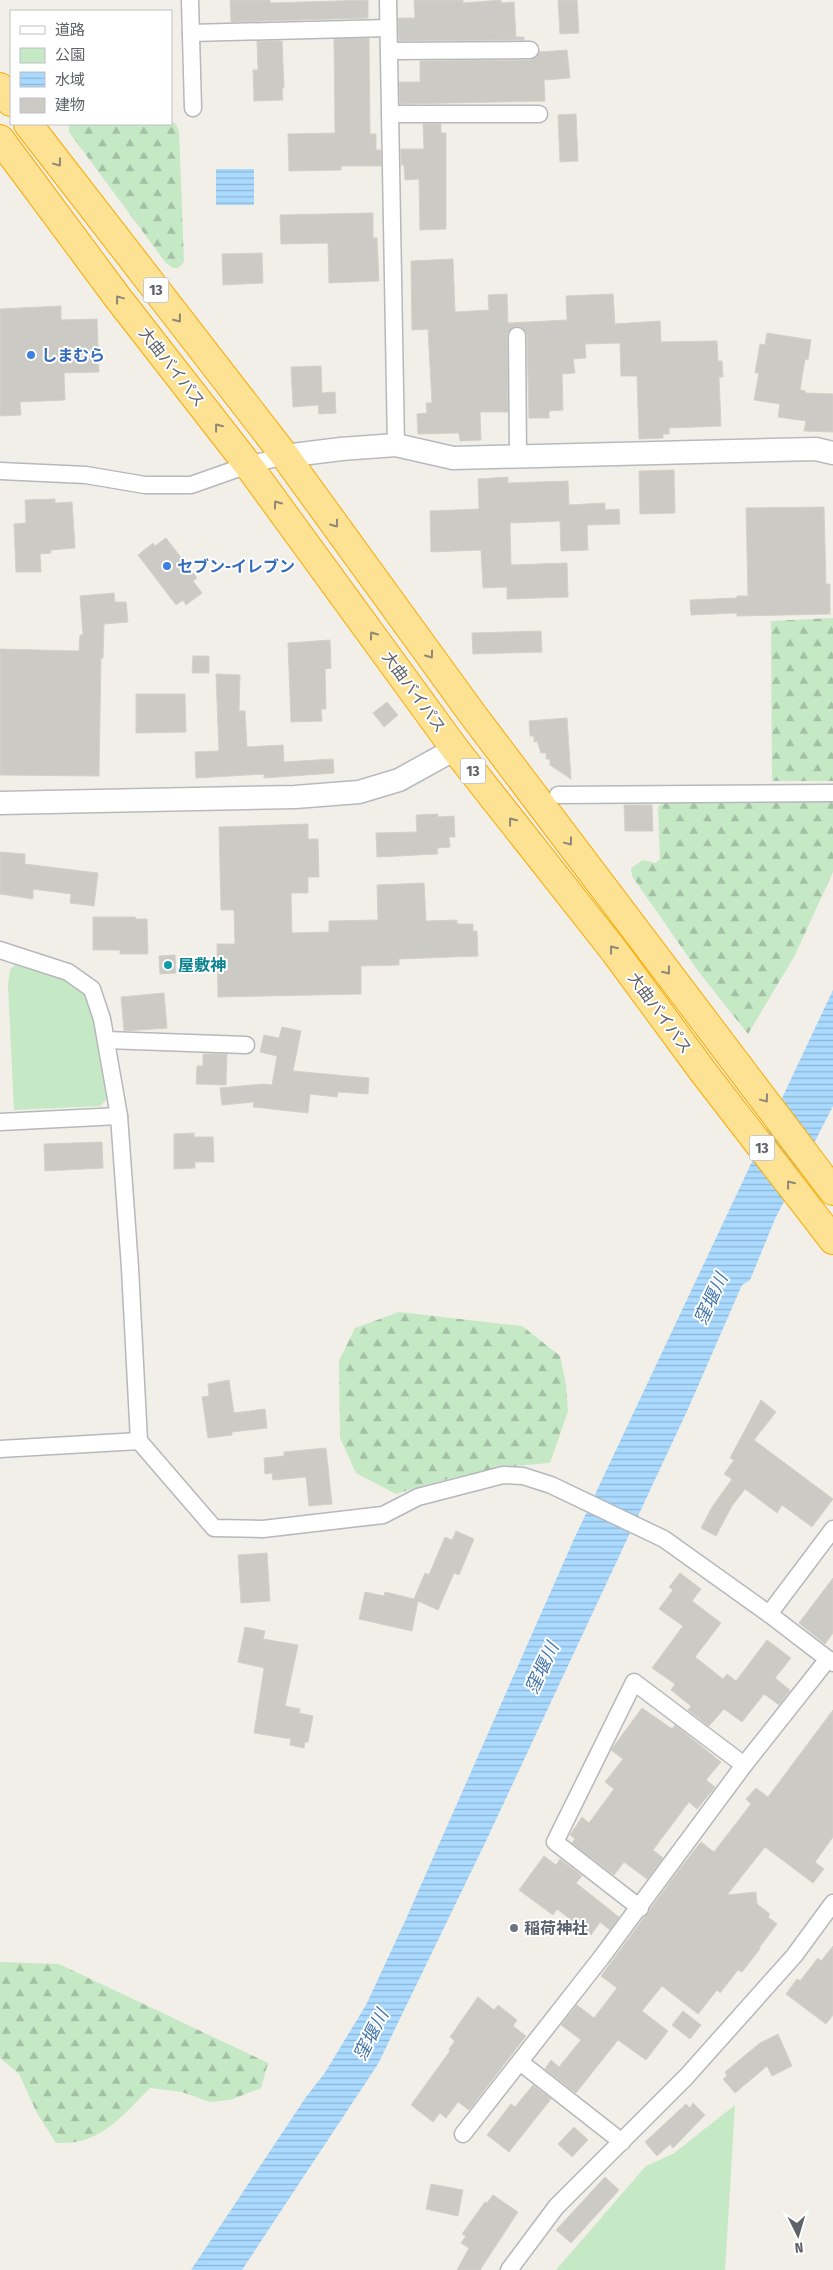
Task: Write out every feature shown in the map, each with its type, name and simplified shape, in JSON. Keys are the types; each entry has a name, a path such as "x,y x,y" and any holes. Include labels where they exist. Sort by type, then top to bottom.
{"highway":[{"path":"0,87 10,101"},
{"name":"大曲バイパス","path":"29,125 285,456 473,715 659,962 736,1060 833,1191"},
{"name":"大曲バイパス","path":"0,139 118,298 248,465 455,748 615,952 704,1073 827,1232"}],"street":[{"path":"190,0 193,108"},
{"path":"388,0 396,445"},
{"path":"191,33 388,28"},
{"path":"389,51 530,50"},
{"path":"390,114 539,114"},
{"path":"516,336 518,456"},
{"path":"0,470 86,475 145,485 191,485 248,465 285,456 396,445 453,458 816,449 833,453"},
{"path":"0,803 295,797 359,792 399,780 455,748"},
{"path":"558,795 833,793"},
{"path":"0,950 68,972 92,989 102,1019 119,1116 130,1268 139,1440 214,1528 263,1529 383,1515 418,1497 503,1475 523,1476 551,1486 664,1539 769,1614 830,1661 744,1765 640,1908 463,2134"},
{"path":"106,1040 246,1045"},
{"path":"0,1122 119,1116"},
{"path":"0,1449 139,1440"},
{"path":"769,1614 833,1529"},
{"path":"640,1908 555,1842 634,1682 744,1765"},
{"path":"509,2270 556,2207 686,2077 794,1956 833,1904"},
{"path":"520,2062 622,2142"}],"green space":[{"path":"172,122 176,124 179,132 184,262 178,268 173,268 166,263 69,132 69,125 172,125"},
{"path":"833,618 833,781 772,781 771,621"},
{"path":"833,799 833,872 795,955 748,1034 698,971 632,876 631,868 643,860 656,863 660,859 658,807 665,801"},
{"path":"15,965 61,978 83,989 98,1026 107,1092 106,1100 100,1106 14,1110 8,985 10,970"},
{"path":"399,1312 522,1326 560,1356 566,1384 568,1411 550,1463 472,1474 396,1494 356,1473 340,1438 339,1361 355,1328"},
{"path":"0,1962 59,1964 268,2063 261,2088 230,2100 210,2102 182,2092 150,2088 119,2119 98,2134 72,2142 56,2143 37,2113 19,2074 0,2058"},
{"path":"735,2105 725,2270 556,2270 646,2166 673,2154"}],"water":[{"path":"216,169 254,169 254,205 216,205"},
{"name":"窪堰川","path":"833,990 833,1106 775,1219 750,1280 742,1285 688,1409 486,1841 378,2064 242,2270 191,2270 306,2097 324,2074 366,2005 574,1539"}],"building":[{"path":"230,0 270,0 270,3 368,0 368,18 231,22"},
{"path":"414,0 463,0 463,3 501,0 501,3 514,2 516,37 524,37 524,40 399,41 398,18 415,18"},
{"path":"558,0 577,0 579,33 560,34"},
{"path":"369,38 370,134 376,134 376,150 381,150 381,166 341,166 341,170 289,171 288,134 335,133 334,39"},
{"path":"257,41 282,41 283,100 254,101 253,70 258,70"},
{"path":"567,50 570,78 544,80 545,101 400,104 399,82 420,82 420,61 530,60 535,58 539,52"},
{"path":"576,114 578,161 560,162 558,115"},
{"path":"423,124 441,124 441,133 446,133 446,229 420,230 419,179 405,180 404,165 401,165 401,149 424,149"},
{"path":"373,213 373,238 377,238 379,281 329,283 328,243 281,244 280,215"},
{"path":"262,253 263,283 223,285 222,254"},
{"path":"453,259 455,312 489,310 488,295 507,294 508,323 567,320 566,296 613,294 615,324 660,321 661,342 717,341 718,361 722,361 723,377 719,377 721,426 669,428 669,434 663,434 663,438 639,439 637,376 621,376 620,343 585,344 586,358 573,359 575,373 562,374 563,410 549,411 549,418 529,418 527,335 522,328 516,326 509,331 507,336 508,412 480,412 481,440 460,441 459,433 418,434 417,414 427,413 426,403 432,403 428,329 412,330 411,261"},
{"name":"しまむら","path":"61,306 61,320 97,319 99,372 64,373 65,400 20,402 21,415 0,416 0,309"},
{"path":"767,333 811,340 808,360 805,359 800,390 805,391 805,393 833,394 833,432 804,431 806,421 778,417 780,404 754,400 759,373 755,373 760,344 765,345"},
{"path":"321,366 322,393 335,392 336,413 319,414 318,405 293,407 291,367"},
{"path":"674,470 675,513 640,514 639,471"},
{"path":"508,477 508,483 568,481 569,505 605,503 605,510 619,509 620,524 587,525 588,550 561,551 560,521 510,523 511,565 567,563 568,597 507,599 507,587 483,588 481,550 431,552 430,511 479,509 478,479"},
{"path":"55,499 55,503 72,502 75,548 51,550 51,553 40,554 41,572 16,572 14,524 26,523 25,500"},
{"path":"824,507 826,584 830,584 830,614 737,616 737,613 691,615 690,600 748,596 746,508"},
{"name":"セブン-イレブン","path":"166,538 197,578 193,581 202,593 186,605 183,600 176,605 138,555 153,543 155,546"},
{"path":"114,593 115,602 126,602 128,622 104,624 103,658 101,658 99,776 0,775 0,649 79,651 80,635 83,635 80,596"},
{"path":"541,631 542,652 473,654 472,633"},
{"path":"330,640 331,668 325,669 326,709 321,709 322,721 291,722 288,643"},
{"path":"193,656 209,656 209,673 192,673"},
{"path":"216,674 240,675 239,711 245,711 247,747 283,745 284,762 333,759 334,773 264,778 264,774 196,778 195,752 219,751"},
{"path":"136,694 185,694 186,732 136,733"},
{"path":"387,702 398,715 384,727 373,713"},
{"path":"567,718 571,779 550,765 550,759 546,759 546,753 541,753 537,741 534,742 534,736 530,736 529,721"},
{"path":"624,805 652,805 653,831 625,831"},
{"path":"438,814 438,817 454,816 455,837 449,837 450,847 437,848 438,854 377,857 376,833 417,832 416,815"},
{"path":"308,824 308,839 318,839 319,877 308,877 308,893 291,893 292,933 329,932 329,921 378,920 377,885 424,883 426,921 457,920 457,924 473,924 473,931 477,931 478,956 399,959 399,965 361,966 361,994 218,997 217,944 235,944 234,910 221,910 219,827"},
{"path":"0,852 25,854 25,864 98,873 94,906 70,903 71,894 33,889 33,899 0,894"},
{"path":"93,917 135,917 136,919 147,919 148,954 120,954 120,950 93,950"},
{"name":"屋敷神","path":"175,955 176,973 160,974 159,956"},
{"path":"164,993 167,1028 124,1031 121,997"},
{"path":"282,1027 301,1031 293,1071 369,1078 368,1094 338,1092 337,1097 310,1094 308,1113 253,1107 254,1102 222,1105 220,1088 262,1084 272,1085 277,1056 260,1052 264,1035 279,1038"},
{"path":"203,1054 227,1054 226,1085 196,1084 197,1066 203,1066"},
{"path":"194,1133 194,1137 213,1137 214,1162 195,1162 195,1168 174,1169 174,1134"},
{"path":"102,1142 103,1168 45,1171 44,1144"},
{"path":"229,1380 234,1413 265,1409 267,1428 232,1432 232,1435 208,1438 202,1397 209,1396 208,1384"},
{"path":"761,1400 776,1412 754,1440 833,1499 812,1527 782,1505 777,1513 745,1489 732,1506 716,1536 701,1528 712,1507 732,1479 724,1474 734,1460 730,1458"},
{"path":"326,1448 332,1504 309,1506 306,1477 273,1480 272,1473 265,1474 264,1458 284,1456 284,1452"},
{"path":"456,1531 474,1539 459,1575 454,1573 438,1610 418,1601 412,1631 359,1619 365,1592 384,1596 385,1592 414,1599 425,1573 429,1575 445,1537 452,1540"},
{"path":"267,1553 270,1601 241,1603 238,1555"},
{"path":"680,1573 701,1589 692,1601 721,1623 695,1657 723,1679 727,1674 736,1681 767,1640 791,1658 775,1678 790,1690 779,1705 764,1694 742,1722 724,1709 709,1726 688,1710 691,1706 671,1690 675,1684 652,1668 683,1626 659,1609 673,1590 669,1587"},
{"path":"833,1578 833,1633 825,1644 799,1623"},
{"path":"245,1627 265,1631 263,1639 298,1645 285,1706 300,1709 299,1713 313,1716 308,1742 305,1742 304,1748 290,1745 291,1739 254,1733 264,1668 238,1662"},
{"path":"642,1708 672,1729 675,1725 721,1762 706,1780 715,1787 697,1809 689,1802 653,1850 663,1858 647,1879 624,1862 614,1875 572,1843 575,1839 570,1835 582,1817 589,1823 614,1789 605,1782 623,1759 611,1750"},
{"path":"833,1710 833,1837 815,1862 824,1869 813,1883 765,1847 727,1895 756,1892 757,1904 770,1914 768,1917 777,1924 760,1949 742,1972 738,1970 720,1993 717,1990 698,2014 662,1986 642,2011 668,2031 646,2060 618,2040 576,2093 545,2069 551,2060 559,2067 581,2040 561,2025 577,2005 594,2018 617,1988 601,1976 679,1870 701,1842 714,1852 751,1804 746,1799 756,1788 768,1797"},
{"path":"544,1856 556,1865 560,1859 582,1876 576,1883 619,1917 610,1930 600,1922 591,1935 557,1909 553,1915 519,1890"},
{"path":"833,1946 833,2015 826,2024 786,1994 797,1979 800,1981 818,1958 821,1961"},
{"path":"478,1997 494,2010 498,2005 517,2020 513,2026 526,2036 469,2110 458,2102 446,2118 440,2113 433,2122 411,2105 450,2051 449,2049 455,2041 450,2037"},
{"path":"683,2011 701,2025 690,2039 672,2025"},
{"path":"778,2034 792,2066 772,2076 767,2066 735,2093 723,2079 727,2076 725,2072 760,2043"},
{"path":"533,2085 551,2099 509,2152 487,2135 511,2104 515,2107"},
{"path":"693,2103 705,2115 673,2148 670,2144 657,2156 645,2142 686,2104 690,2108"},
{"path":"574,2127 588,2140 572,2157 558,2144"},
{"path":"605,2177 619,2190 571,2243 556,2230"},
{"path":"431,2184 463,2190 458,2216 426,2209"},
{"path":"493,2195 518,2212 480,2270 457,2270 469,2248 461,2243 466,2236 462,2234 485,2202 487,2203"}],"place":[{"name":"しまむら","path":"31,355"},
{"name":"セブン-イレブン","path":"167,566"},
{"name":"屋敷神","path":"168,965"},
{"name":"稲荷神社","path":"514,1928"}]}
